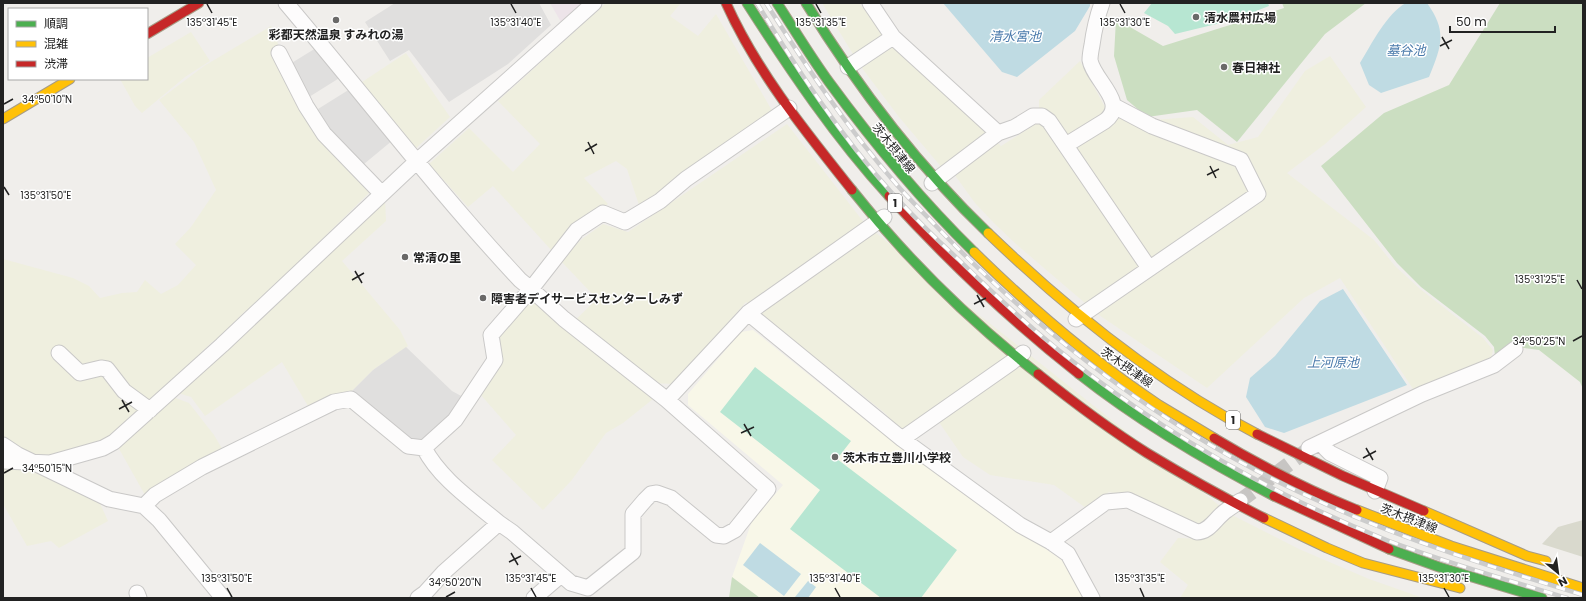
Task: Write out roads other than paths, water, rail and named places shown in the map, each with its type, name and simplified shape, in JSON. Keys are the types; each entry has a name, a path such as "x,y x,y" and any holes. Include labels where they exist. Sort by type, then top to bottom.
{"main road":[{"path":"148,33 199,3"},
{"name":"1","path":"726,3 735,26 789,108 832,166 884,216 954,300 1098,421 1159,461 1241,499 1342,555 1359,562 1398,569 1466,590"},
{"path":"734,3 743,17"},
{"name":"1","path":"747,3 782,60 890,198 970,281 1072,369 1134,414 1184,446 1229,472 1303,511 1402,554 1456,574 1542,598"},
{"name":"茨木摂津線","path":"777,3 845,107 904,180 947,227 992,272 1038,314 1097,360 1139,390 1200,430 1244,456 1292,481 1358,511 1445,545 1583,588"},
{"name":"1","path":"806,3 848,67 890,125 928,170 947,227"},
{"path":"3,118 68,80"},
{"name":"1","path":"932,183 971,216 1078,317 1170,381 1217,411 1315,463 1375,491 1527,556 1555,564"},
{"path":"1012,330 1029,341 1047,349"},
{"name":"1","path":"1072,369 1104,404"},
{"name":"1","path":"1139,390 1181,407"},
{"path":"1390,507 1394,498"},
{"name":"1","path":"1368,555 1398,569"}],"street":[{"path":"286,3 329,53 416,162 497,256 520,280 564,319 667,400 768,489 735,530 724,536 716,535 671,498 657,493 651,494 633,514 633,552 588,588 571,583 512,532 499,523 454,484 430,459 424,448"},
{"path":"3,461 50,463 103,448 114,442 222,345 416,162 594,3"},
{"path":"870,3 893,37 998,133"},
{"path":"1066,145 1109,118 1114,111 1114,106 1108,92 1095,74 1090,58 1095,20 1102,3"},
{"path":"848,67 893,37"},
{"path":"279,53 306,106 324,134 382,194"},
{"path":"1078,317 1258,194 1241,160 1152,126 1114,106"},
{"path":"144,506 155,495 202,467 334,402 350,399 408,446 424,448 455,420 495,360 491,335 531,289 577,230 603,213 625,222 660,201 686,179 789,108"},
{"path":"932,183 998,133 1015,127 1033,116 1042,116 1049,121 1066,145 1149,268"},
{"path":"667,400 748,313 884,216"},
{"path":"748,313 902,439 1020,525 1051,542 1068,554 1092,598"},
{"path":"1375,491 1380,478 1326,450 1315,446 1422,394 1498,362 1515,349"},
{"path":"59,353 80,373 101,368 107,369 124,391 150,410"},
{"path":"902,439 1020,356"},
{"path":"3,445 30,461 109,499 144,506 159,520 223,598"},
{"path":"1051,542 1106,502 1128,500 1196,532 1202,532 1226,510 1241,499"},
{"path":"1420,527 1427,512"},
{"path":"418,598 425,593 444,572 499,523"},
{"path":"534,598 561,575"}],"water":[{"name":"清水宮池","path":"943,3 1090,3 1090,6 1075,31 1017,77 1002,72"},
{"name":"墓谷池","path":"1406,3 1427,3 1434,13 1440,31 1437,57 1429,77 1381,93 1369,85 1360,63 1374,39 1392,14"},
{"name":"上河原池","path":"1343,289 1407,385 1284,433 1265,427 1246,397 1250,378 1275,356 1320,301"},
{"path":"760,543 801,574 784,596 743,565"},
{"path":"808,581 816,587 808,598 795,597"}],"tunnel":[{"path":"1240,501 1306,451"}],"railway":[{"path":"757,3 837,125 892,193 933,235 1011,309 1052,345 1103,384 1141,411 1221,460 1304,504 1389,541 1433,557 1567,598"},
{"path":"766,3 796,50 844,119 902,190 978,268 1022,309 1068,347 1116,383 1165,417 1216,448 1269,477 1323,503 1419,542 1583,595"}],"place":[{"name":"清水農村広場","path":"1196,17"},
{"name":"彩都天然温泉 すみれの湯","path":"336,20"},
{"name":"春日神社","path":"1224,67"},
{"name":"常清の里","path":"405,257"},
{"name":"障害者デイサービスセンターしみず","path":"483,298"},
{"name":"茨木市立豊川小学校","path":"835,457"}]}
